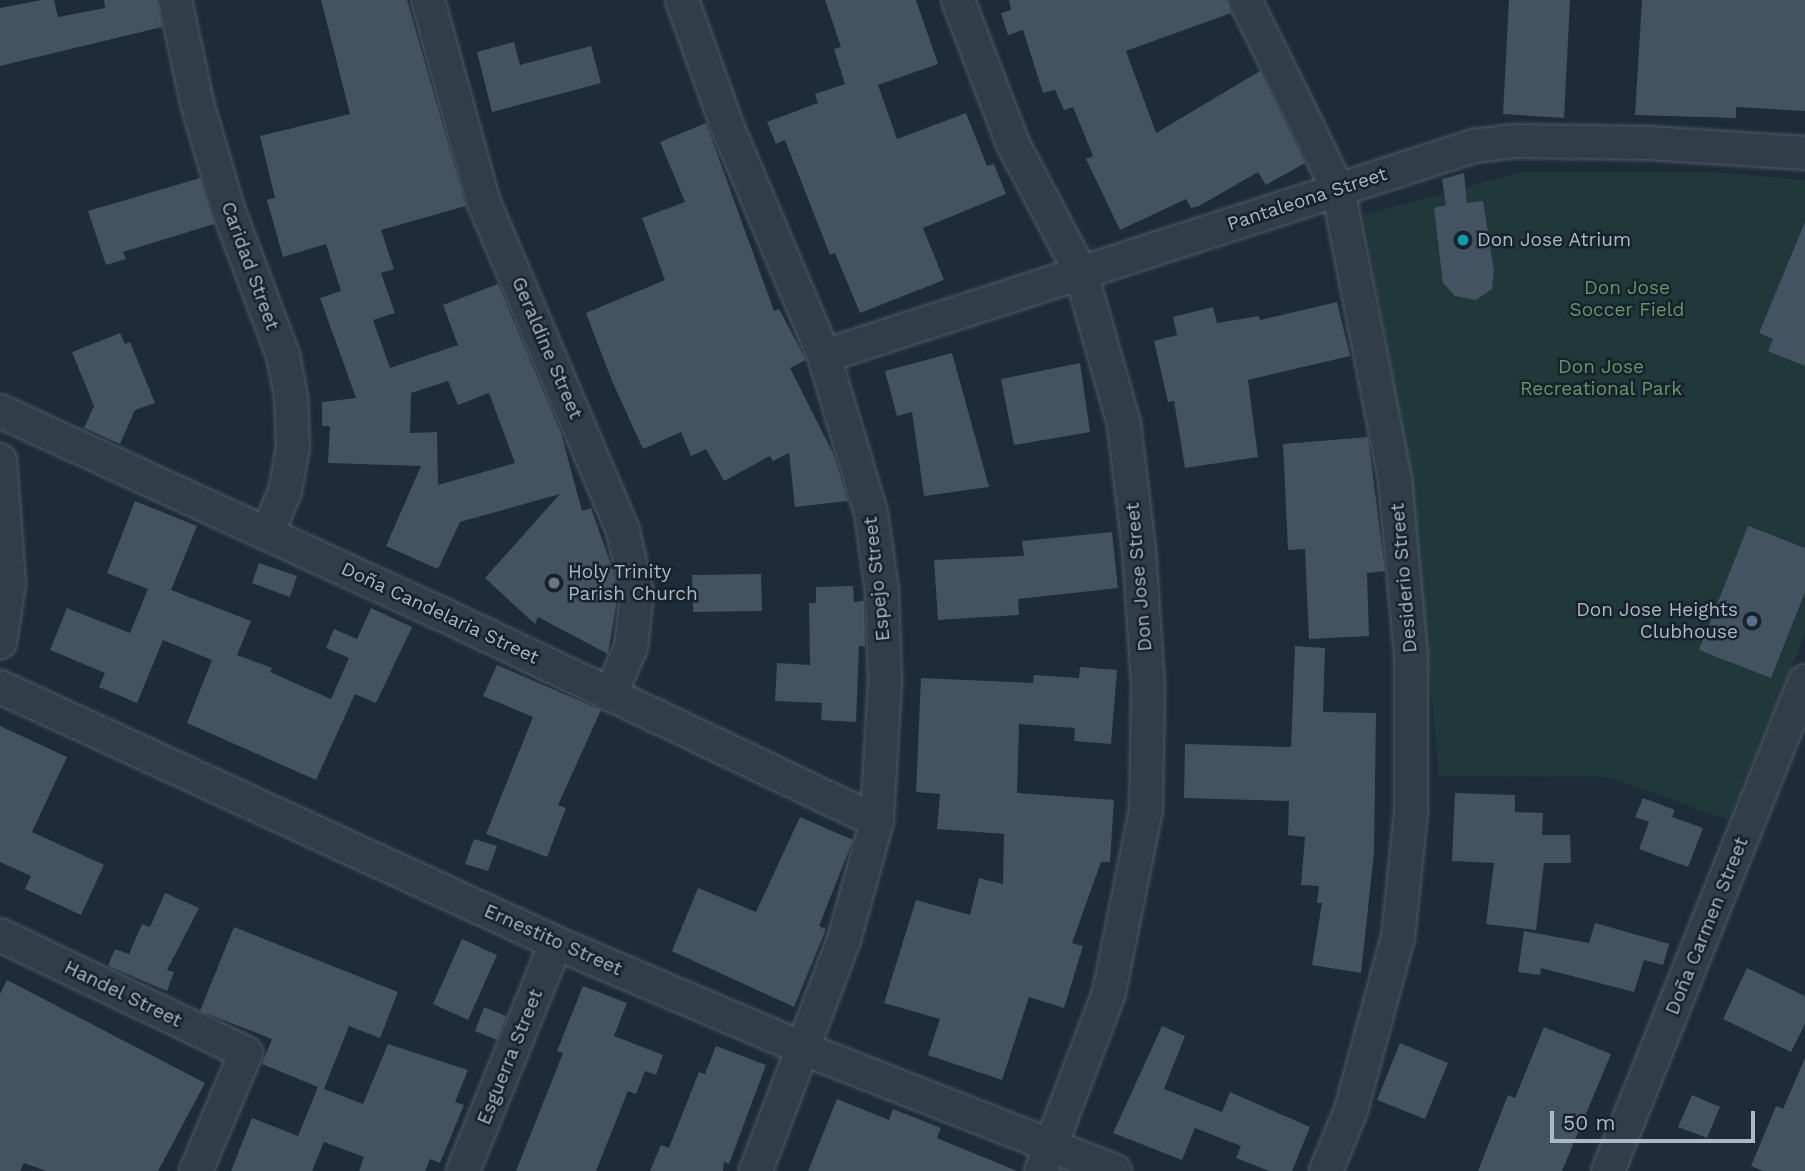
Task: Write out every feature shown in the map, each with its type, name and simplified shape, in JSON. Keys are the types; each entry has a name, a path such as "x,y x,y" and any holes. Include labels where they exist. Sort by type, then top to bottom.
{"street":[{"name":"Caridad Street","path":"174,0 228,209 283,355 291,397 293,447 285,491 268,532"},
{"name":"Geraldine Street","path":"428,0 485,203 623,531 637,593 631,647 610,695"},
{"name":"Espejo Street","path":"682,0 727,126 824,356 871,513 882,590 885,707 877,821 844,940 756,1171"},
{"name":"Don Jose Street","path":"958,0 1013,144 1081,273 1124,424 1148,687 1146,810 1109,993 1046,1158"},
{"name":"Desiderio Street","path":"1245,0 1338,189 1395,480 1411,656 1412,812 1398,937 1380,1014 1351,1110 1326,1171"},
{"name":"Pantaleona Street","path":"824,356 1474,146 1515,141 1805,153"},
{"name":"Doña Candelaria Street","path":"0,411 268,532 877,821"},
{"path":"0,460 9,584 0,642"},
{"name":"Doña Carmen Street","path":"1608,1171 1805,681"},
{"name":"Ernestito Street","path":"0,687 556,943 804,1049 1046,1158 1115,1171"},
{"name":"Handel Street","path":"0,935 246,1053 196,1171"},
{"name":"Esguerra Street","path":"463,1171 556,943"}],"green space":[{"name":"Don Jose Recreational Park","path":"1522,172 1713,172 1805,180 1805,635 1728,820 1608,777 1439,776 1413,496 1364,215"}],"building":[{"path":"54,0 58,17 105,8 104,0 157,0 162,27 0,66 0,8"},
{"path":"321,0 407,0 466,206 381,230 394,269 381,273 395,313 373,320 390,368 458,345 443,305 498,284 561,433 582,511 591,508 613,570 618,594 608,654 538,617 535,624 485,578 560,494 460,522 438,569 386,546 421,466 328,463 330,426 322,426 322,402 356,398 320,298 341,291 326,244 283,257 267,200 275,198 260,136 350,114","holes":["448,381 458,405 489,393 515,463 438,485 437,432 410,433 411,393"]},
{"path":"825,0 916,0 938,64 878,85 897,139 966,113 987,166 994,164 1006,194 923,228 944,280 860,313 835,253 830,255 785,140 776,144 767,122 818,103 815,94 845,84 834,49 841,47"},
{"path":"1009,0 1227,0 1231,13 1126,51 1156,133 1260,71 1305,163 1266,185 1258,172 1199,206 1191,208 1186,199 1120,230 1086,159 1093,156 1073,107 1064,110 1055,90 1043,93 1023,30 1008,35 1001,13 1011,10"},
{"path":"1509,0 1570,0 1564,118 1503,114"},
{"path":"1642,0 1805,0 1805,111 1736,107 1736,118 1635,115"},
{"path":"514,42 520,65 591,46 601,83 492,112 477,52"},
{"path":"706,123 774,311 779,309 806,360 790,368 834,455 848,501 795,507 789,453 773,461 770,456 724,481 706,449 691,456 681,432 643,449 612,381 586,313 665,280 642,218 685,202 660,142"},
{"name":"Don Jose Atrium","path":"1464,173 1467,203 1483,201 1494,271 1492,289 1476,300 1455,296 1443,283 1434,208 1446,205 1442,179"},
{"path":"200,178 214,224 123,252 126,259 106,265 88,211"},
{"path":"1805,222 1805,366 1768,351 1773,339 1759,333"},
{"path":"1337,302 1350,356 1248,380 1258,457 1185,468 1174,401 1168,402 1154,341 1177,335 1173,317 1213,307 1217,323 1259,316 1260,320"},
{"path":"120,333 125,344 130,342 155,403 135,410 120,444 84,428 94,406 72,352"},
{"path":"952,353 989,487 924,496 912,412 897,416 885,371"},
{"path":"1080,363 1090,432 1014,445 1001,379"},
{"path":"1368,437 1385,571 1367,573 1369,636 1309,639 1305,549 1288,550 1283,444"},
{"path":"135,501 197,526 171,590 251,621 237,655 272,668 270,672 331,699 349,658 326,648 334,629 357,639 371,608 412,627 376,703 355,694 316,780 187,723 212,660 163,640 137,703 99,687 105,673 50,650 67,608 130,633 148,589 107,573"},
{"name":"Don Jose Heights Clubhouse","path":"1748,526 1805,548 1805,592 1771,678 1699,650"},
{"path":"1112,532 1118,588 1018,599 1019,615 938,620 934,560 1024,556 1022,541"},
{"path":"259,563 297,576 290,597 252,583"},
{"path":"761,574 762,611 693,612 692,575"},
{"path":"853,586 854,602 864,601 865,646 859,646 856,722 821,720 822,703 775,701 777,663 810,665 809,603 816,603 816,587"},
{"path":"1295,646 1325,648 1323,712 1376,713 1374,853 1361,973 1312,965 1322,903 1317,903 1319,886 1301,885 1305,837 1288,835 1289,801 1184,798 1185,744 1291,747"},
{"path":"497,665 601,710 558,805 566,808 547,857 486,834 533,717 483,696"},
{"path":"1080,667 1117,670 1111,744 1074,741 1075,728 1019,724 1017,793 1114,800 1110,862 1101,862 1072,943 1083,946 1064,1008 1029,997 1002,1080 928,1055 940,1019 884,1003 916,900 970,915 979,878 1003,884 1004,834 937,829 940,794 916,792 921,678 1033,683 1034,675 1079,678"},
{"path":"0,726 67,757 32,832 104,865 81,915 25,889 31,876 0,862"},
{"path":"1455,793 1515,795 1515,812 1543,813 1542,835 1570,835 1571,863 1544,863 1536,930 1486,924 1494,863 1452,861"},
{"path":"1643,798 1675,810 1672,817 1703,828 1688,867 1639,849 1649,822 1635,817"},
{"path":"800,817 853,840 819,926 826,929 794,1007 672,951 698,888 756,912"},
{"path":"474,839 497,846 488,871 465,864"},
{"path":"165,893 199,908 167,970 174,972 167,991 108,966 115,949 129,954 142,924 150,927"},
{"path":"1595,923 1669,944 1663,965 1644,960 1634,992 1541,968 1540,975 1518,972 1524,931 1589,943"},
{"path":"234,927 398,992 380,1038 349,1026 324,1089 363,1104 388,1044 468,1070 455,1102 464,1105 440,1163 430,1159 425,1171 359,1171 364,1157 324,1142 312,1171 231,1171 252,1118 298,1136 318,1087 262,1064 272,1039 200,1011"},
{"path":"462,939 497,955 468,1020 433,1004"},
{"path":"1747,968 1805,996 1805,1024 1791,1052 1723,1019"},
{"path":"7,980 205,1083 158,1171 46,1171 24,1163 20,1171 0,1171 0,994"},
{"path":"583,986 627,1003 614,1036 663,1055 656,1075 645,1071 636,1094 628,1091 596,1171 516,1171 563,1053 557,1051"},
{"path":"484,1007 506,1016 497,1040 475,1031"},
{"path":"1162,1026 1185,1036 1164,1089 1222,1112 1230,1092 1310,1127 1292,1171 1269,1171 1236,1158 1241,1146 1195,1128 1182,1160 1113,1133"},
{"path":"1544,1027 1611,1054 1562,1171 1478,1171 1508,1095 1515,1098"},
{"path":"1400,1043 1448,1063 1425,1119 1377,1100"},
{"path":"716,1046 766,1065 729,1164 724,1162 723,1171 650,1171 661,1145 669,1148 699,1072 705,1074"},
{"path":"1805,1058 1805,1171 1763,1171 1751,1166 1776,1106 1783,1109"},
{"path":"1692,1095 1720,1107 1707,1138 1678,1127"},
{"path":"837,1099 889,1120 893,1109 941,1128 937,1138 1017,1171 808,1171"}],"place":[{"name":"Don Jose Atrium","path":"1463,240"},
{"name":"Holy Trinity Parish Church","path":"554,583"},
{"name":"Don Jose Heights Clubhouse","path":"1752,621"}],"park label":[{"name":"Don Jose Soccer Field","path":"1627,299"}]}
